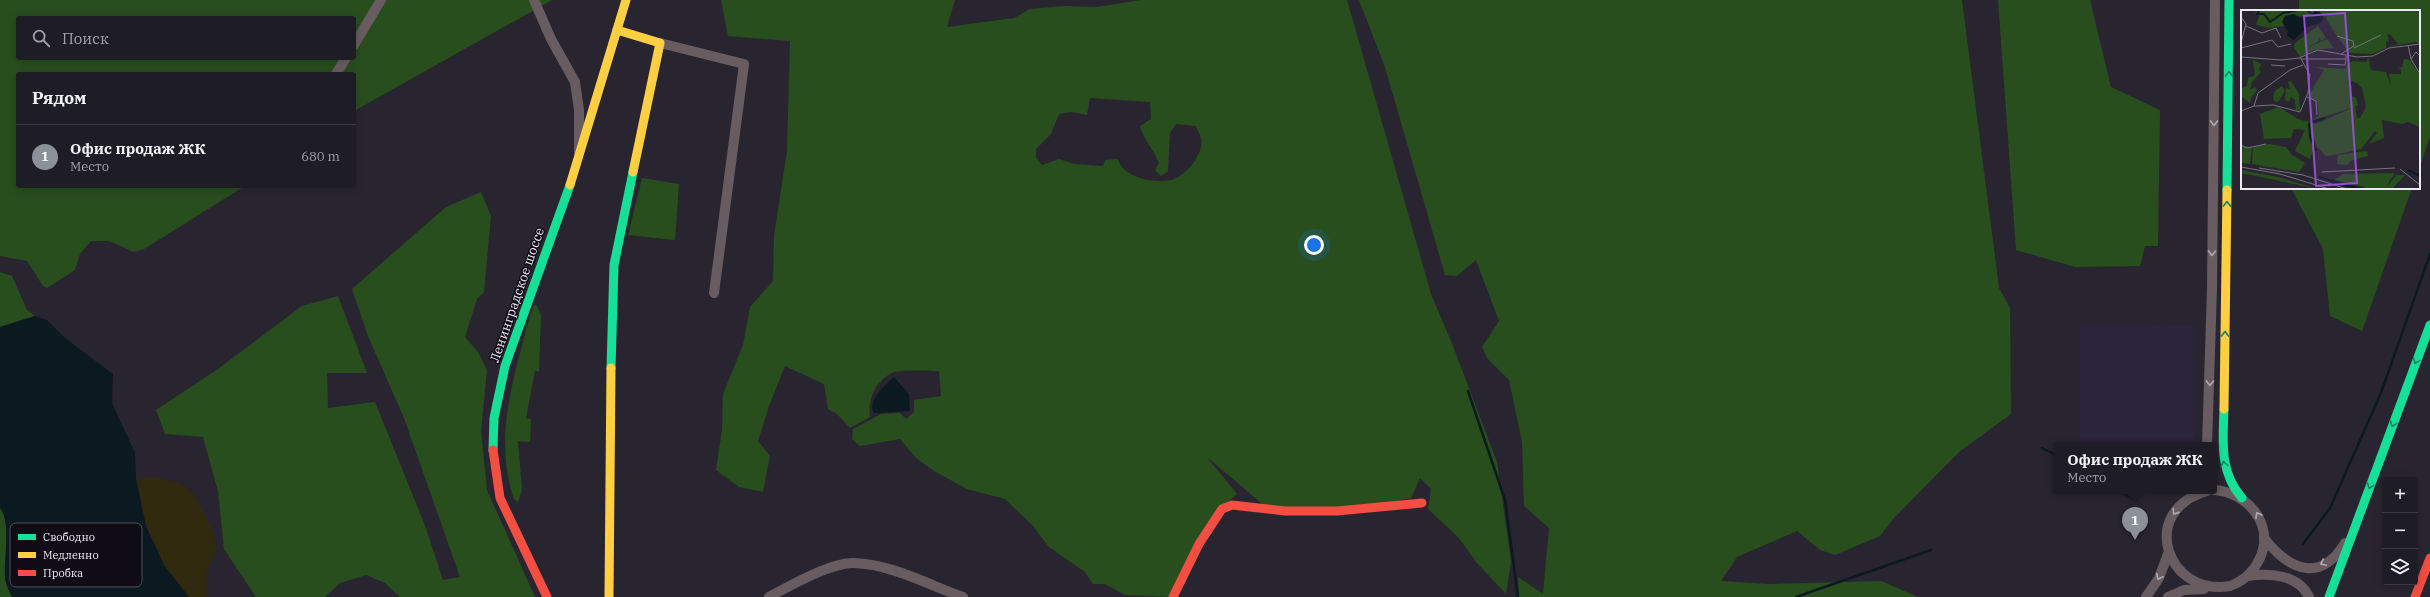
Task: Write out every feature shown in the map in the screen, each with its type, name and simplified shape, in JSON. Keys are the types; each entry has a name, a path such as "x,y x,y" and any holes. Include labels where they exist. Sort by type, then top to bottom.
{"main road":[{"name":"Ленинградское шоссе","path":"548,597 500,498 493,460 492,420 514,335 579,158 626,0"},
{"path":"2229,0 2223,461 2233,488 2242,498"},
{"path":"609,597 609,418 614,265 660,43 617,30"},
{"path":"2329,597 2430,324"},
{"path":"1173,597 1199,544 1222,509 1232,505 1285,511 1337,511 1422,503"},
{"path":"2415,597 2430,558"}],"street":[{"path":"356,42 381,0"},
{"path":"534,0 551,39 575,82 579,110 579,158"},
{"path":"2207,442 2212,296 2215,0"},
{"path":"660,43 744,64 714,293"},
{"path":"337,72 345,60"},
{"path":"2168,597 2184,590 2223,588 2236,584 2248,576 2260,559 2264,538 2262,522 2254,508 2242,498 2227,491 2217,490"},
{"path":"2194,494 2178,508 2167,526 2166,540 2168,554 2174,567 2183,577 2195,585 2209,588"},
{"path":"2264,538 2276,554 2288,563 2310,568 2321,565 2332,559 2341,550 2356,524"},
{"path":"2146,597 2160,578 2168,554"},
{"path":"769,597 823,570 853,562 878,566 960,597"},
{"path":"2248,576 2267,573 2285,578 2297,583 2310,597"}],"shaded area":[{"path":"35,316 47,320 65,338 113,374 112,403 135,453 136,479 146,526 164,565 189,597 12,597 5,579 6,530 5,521 0,508 0,327"},
{"path":"2080,324 2194,325 2194,442 2079,442"},
{"path":"894,377 909,394 910,411 874,413 872,409 875,399 882,389"}],"green space":[{"path":"0,0 552,0 356,110 356,72 16,72 16,188 242,188 144,249 134,252 109,241 91,241 80,254 75,270 47,288 43,286 27,261 0,256"},
{"path":"721,0 955,0 947,27 1014,18 1030,9 1064,6 1097,7 1141,0 1347,0 1431,294 1453,346 1497,462 1511,562 1506,594 1477,563 1458,537 1428,509 1431,489 1420,478 1411,498 1359,508 1267,508 1207,457 1237,494 1214,514 1174,597 1125,595 1105,584 1093,584 1085,572 1049,547 1033,526 1005,499 967,489 934,471 916,458 900,439 860,446 852,439 853,429 881,414 900,413 906,419 914,412 914,400 941,396 939,371 902,371 886,376 877,386 871,398 869,411 870,417 850,428 837,414 828,409 824,384 785,366 769,406 758,441 770,456 763,492 739,487 716,470 722,430 723,394 743,345 750,307 773,281 774,236 787,151 790,41 728,36","holes":["1090,98 1150,102 1151,119 1140,126 1143,135 1159,163 1155,170 1161,176 1168,171 1170,133 1176,124 1196,126 1201,136 1200,150 1193,164 1176,178 1164,181 1139,178 1125,170 1118,159 1105,160 1103,166 1074,164 1059,159 1042,165 1036,158 1036,149 1051,134 1059,114 1071,112 1087,115"]},
{"path":"1359,0 1962,0 1999,288 2010,308 2011,414 1959,452 1894,518 1880,536 1835,555 1820,550 1797,531 1737,557 1721,581 1768,584 1881,581 1918,597 1519,597 1518,577 1543,594 1549,528 1524,506 1522,442 1509,380 1487,358 1482,347 1499,321 1476,260 1457,276 1445,275 1385,67"},
{"path":"1998,0 2090,0 2111,87 2160,110 2158,246 2145,246 2140,266 2075,267 2016,250"},
{"path":"2299,0 2430,0 2430,137 2420,166 2420,10 2299,10"},
{"path":"642,178 679,184 675,240 628,235"},
{"path":"2292,189 2412,189 2362,331 2330,316 2323,249"},
{"path":"481,192 491,216 484,292 477,299 465,337 478,352 487,370 481,431 487,490 535,597 400,597 385,583 366,575 340,583 325,597 256,597 224,549 218,491 203,437 165,434 156,410 218,369 302,306 338,296 367,373 327,373 328,408 375,402 424,523 443,580 460,577 404,418 368,336 352,289 446,207"},
{"path":"0,272 12,276 27,310 35,316 0,327"},
{"path":"534,305 537,306 541,315 539,371 535,371 526,418 531,419 530,442 518,441 522,490 518,502 514,499 506,464 505,447 507,413 527,326"},
{"path":"0,508 5,521 6,530 5,579 12,597 0,597"}],"sand":[{"path":"153,477 179,483 194,494 213,531 217,548 206,574 207,597 189,597 164,565 146,526 136,479"}],"waterway":[{"path":"2303,544 2330,508 2381,393 2430,254"},
{"path":"1468,391 1505,500 1518,597"},
{"path":"2042,448 2053,454"},
{"path":"2125,494 2136,500 2140,494"},
{"path":"1796,597 1931,550"}],"traffic: fast":[{"path":"2227,190 2229,0"},
{"path":"611,368 614,265 633,172"},
{"path":"493,450 494,418 505,366 570,185"},
{"path":"2329,597 2430,325"},
{"path":"2224,409 2223,444 2226,467 2229,478 2242,498"}],"traffic: slow":[{"path":"570,185 626,0"},
{"path":"617,30 660,43 633,172"},
{"path":"2224,409 2227,190"},
{"path":"609,597 611,368"}],"traffic: jam":[{"path":"493,450 500,498 547,597"},
{"path":"1173,597 1199,544 1222,509 1232,505 1285,511 1337,511 1422,503"},
{"path":"2415,597 2430,558"}],"place":[{"name":"Офис продаж ЖК","path":"2135,540"}]}
